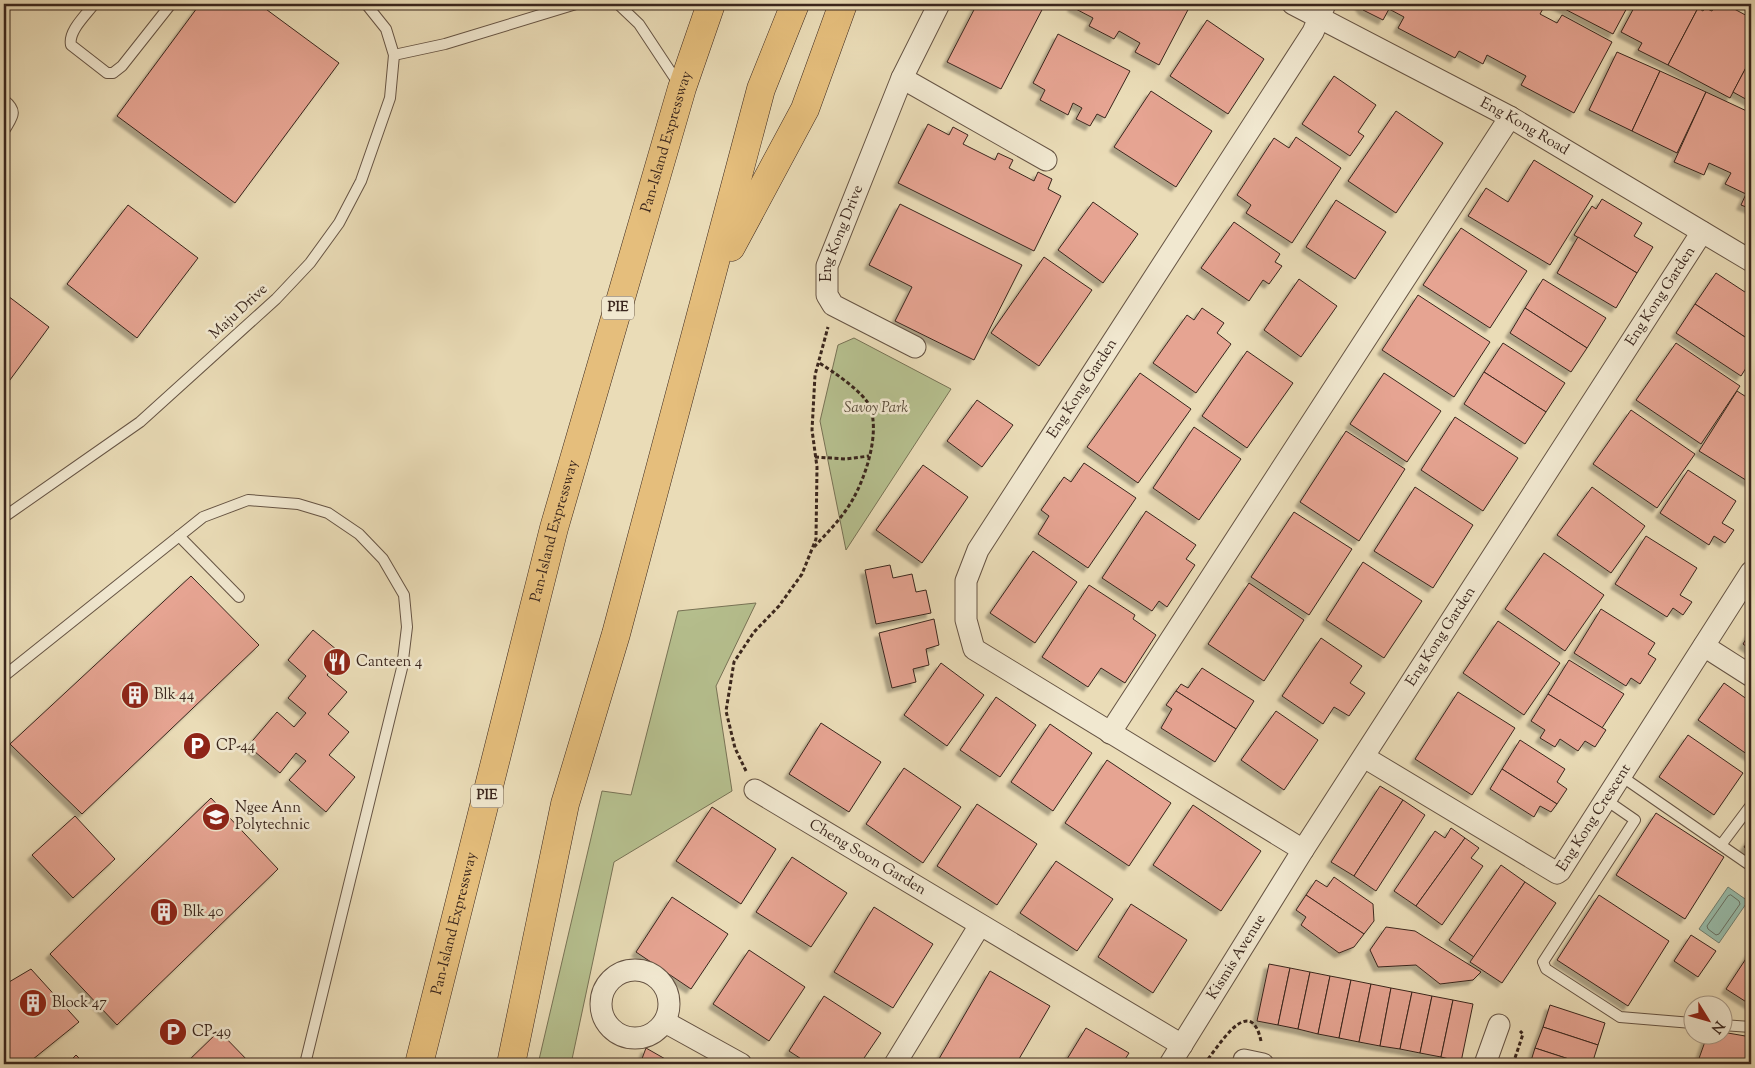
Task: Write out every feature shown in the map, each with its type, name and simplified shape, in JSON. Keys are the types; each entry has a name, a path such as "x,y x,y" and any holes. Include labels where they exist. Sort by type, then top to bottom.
{"highway":[{"name":"Pan-Island Expressway","path":"419,1064 554,528 682,88 711,4"},
{"path":"511,1064 565,804 616,634 761,89 795,4"},
{"path":"708,288 805,109 843,4"}],"street":[{"name":"Eng Kong Drive","path":"915,347 833,305 827,294 827,266 902,78 939,4"},
{"name":"Eng Kong Road","path":"1293,4 1322,11 1510,117 1751,260"},
{"name":"Eng Kong Garden","path":"1322,11 1313,32 978,550 966,581 966,620 974,649 1303,850 1702,232"},
{"path":"902,78 1046,160"},
{"path":"1110,733 1510,117"},
{"name":"Eng Kong Crescent","path":"1364,757 1555,872 1560,871 1751,572"},
{"path":"1704,646 1751,676"},
{"name":"Cheng Soon Garden","path":"755,790 1182,1045"},
{"name":"Kismis Avenue","path":"1170,1064 1303,850"},
{"path":"894,1064 980,925"},
{"path":"665,1022 741,1064"},
{"path":"1485,1064 1499,1024"}],"lane":[{"path":"94,4 69,39 71,45 107,73 112,73 122,66 171,4"},
{"name":"Maju Drive","path":"4,517 140,422 276,299 310,263 339,223 361,181 390,98 394,55 386,29 367,4"},
{"path":"394,55 445,44 576,4"},
{"path":"618,4 638,24 682,88"},
{"path":"4,100 11,106 13,111 4,131"},
{"path":"4,676 203,517 248,500 298,504 328,513 359,534 383,559 404,595 407,627 402,668 305,1064"},
{"path":"179,536 239,598"},
{"path":"1621,776 1751,866"},
{"path":"1606,800 1635,820 1543,962 1546,969 1620,1018 1682,1022"},
{"path":"1721,845 1751,805"},
{"path":"1732,1026 1751,1027"}],"path":[{"path":"755,790 735,748 726,711 734,662 754,632 778,606 802,574 816,539 818,504 812,430 815,375 833,305"},
{"path":"813,548 832,529 853,500 863,479 874,426 870,406 849,384 818,362"},
{"path":"815,457 846,459 869,456"}],"green space":[{"name":"Savoy Park","path":"854,338 951,389 846,550 820,421 838,345"},
{"path":"756,603 716,686 732,791 614,862 571,1064 538,1064 602,791 631,795 678,611"}],"water":[{"path":"1728,887 1748,901 1719,943 1699,929"}],"building":[{"path":"200,4 259,4 339,63 235,203 117,116"},
{"path":"977,4 1045,4 1001,89 947,62"},
{"path":"1073,4 1191,4 1159,65 1135,52 1140,43 1119,31 1114,39 1089,26 1093,18 1072,7"},
{"path":"1359,4 1537,4 1544,7 1540,14 1557,23 1562,15 1612,42 1574,113 1521,85 1526,76 1487,55 1483,64 1459,51 1455,58 1398,28 1404,17 1389,9 1383,20 1363,10"},
{"path":"1555,4 1629,4 1613,34"},
{"path":"1636,4 1691,4 1698,8 1668,65 1638,50 1642,43 1621,32"},
{"path":"1716,4 1725,4 1751,18 1751,58 1730,98 1668,65 1698,8 1703,11 1705,8 1712,11"},
{"path":"1207,20 1264,59 1228,114 1170,76"},
{"path":"1058,34 1130,71 1105,118 1097,114 1090,126 1076,119 1082,108 1073,103 1068,115 1040,100 1045,90 1033,83"},
{"path":"1617,52 1660,71 1632,131 1589,110"},
{"path":"1751,58 1751,102 1733,92"},
{"path":"1660,71 1706,92 1677,153 1632,131"},
{"path":"1334,76 1376,105 1358,132 1364,136 1350,156 1302,124"},
{"path":"1151,91 1212,131 1176,187 1114,147"},
{"path":"1706,92 1751,113 1751,209 1741,205 1746,194 1725,184 1731,173 1709,163 1704,175 1674,162"},
{"path":"1396,111 1443,143 1396,213 1348,181"},
{"path":"928,124 949,135 953,127 968,135 963,144 995,160 998,153 1013,160 1009,168 1034,181 1038,172 1052,179 1048,189 1061,196 1034,251 898,183"},
{"path":"1296,137 1341,168 1292,243 1246,213 1251,205 1237,195 1274,138 1289,148"},
{"path":"1534,160 1593,196 1550,265 1468,216 1486,188 1508,202"},
{"path":"1602,199 1642,223 1634,236 1653,247 1637,273 1574,235 1592,206 1596,209"},
{"path":"1336,200 1386,232 1355,279 1306,247"},
{"path":"1093,202 1138,234 1103,283 1058,250"},
{"path":"900,204 1022,265 974,360 895,321 912,287 869,265"},
{"path":"128,205 198,258 137,338 67,284"},
{"path":"1234,222 1280,254 1275,262 1282,266 1269,284 1263,280 1249,301 1201,268"},
{"path":"1461,228 1527,271 1490,328 1423,285"},
{"path":"1578,237 1637,273 1616,308 1557,273"},
{"path":"1044,257 1092,290 1039,366 991,333"},
{"path":"1716,273 1751,296 1751,341 1695,304"},
{"path":"1299,279 1337,306 1301,357 1264,330"},
{"path":"1543,279 1606,318 1587,348 1525,308"},
{"path":"4,293 49,327 4,388"},
{"path":"1418,295 1490,342 1454,397 1382,350"},
{"path":"1695,304 1751,341 1751,360 1741,376 1676,333"},
{"path":"1202,308 1224,323 1217,333 1231,344 1196,393 1153,363 1187,315 1194,320"},
{"path":"1525,308 1587,348 1571,372 1510,333"},
{"path":"1503,343 1565,383 1546,412 1484,372"},
{"path":"1676,343 1740,386 1701,444 1636,400"},
{"path":"1247,351 1293,383 1247,448 1202,416"},
{"path":"1484,372 1546,412 1525,444 1464,404"},
{"path":"1140,373 1191,409 1138,483 1087,447"},
{"path":"1384,373 1441,411 1407,462 1350,424"},
{"path":"1737,391 1751,400 1751,478 1749,482 1699,451"},
{"path":"977,400 1013,425 982,467 947,441"},
{"path":"1631,410 1695,454 1657,508 1593,464"},
{"path":"1455,417 1518,458 1483,511 1421,470"},
{"path":"1194,427 1241,459 1199,520 1153,488"},
{"path":"1346,431 1405,469 1359,541 1300,502"},
{"path":"1084,463 1136,498 1088,568 1038,534 1049,516 1041,510 1064,477 1071,482"},
{"path":"923,465 968,497 922,563 876,530"},
{"path":"1688,470 1736,501 1722,523 1734,530 1725,543 1714,536 1709,545 1660,513"},
{"path":"1415,487 1473,525 1433,588 1374,551"},
{"path":"1592,487 1645,526 1611,573 1557,535"},
{"path":"1146,511 1196,545 1186,559 1195,565 1167,607 1159,601 1152,611 1102,578"},
{"path":"1294,512 1352,549 1309,615 1251,577"},
{"path":"1646,536 1697,568 1680,595 1692,602 1683,615 1673,608 1667,617 1615,584"},
{"path":"1033,551 1077,582 1035,643 990,613"},
{"path":"1544,553 1604,595 1565,651 1505,609"},
{"path":"1363,562 1422,601 1384,658 1326,620"},
{"path":"890,565 893,578 912,574 916,592 926,590 931,613 876,624 865,570"},
{"name":"Blk 44","path":"191,576 259,645 82,814 10,744"},
{"path":"1249,583 1304,620 1264,681 1208,644"},
{"path":"1089,585 1135,615 1133,619 1156,635 1125,683 1101,668 1088,687 1042,657"},
{"path":"1601,609 1655,643 1648,654 1656,659 1640,684 1631,678 1626,686 1574,653"},
{"path":"934,619 939,645 926,649 929,665 913,669 916,682 892,688 879,633"},
{"path":"1498,621 1560,663 1524,715 1463,673"},
{"path":"313,630 343,655 327,675 347,692 328,714 349,732 329,755 355,777 326,812 289,780 306,761 296,753 280,773 248,746 277,712 294,727 306,713 288,698 306,676 288,660"},
{"path":"1751,631 1751,650 1743,644"},
{"path":"1321,638 1362,666 1350,683 1365,693 1349,716 1334,707 1323,724 1282,696"},
{"path":"1569,660 1624,694 1602,728 1548,694"},
{"path":"941,663 984,695 947,746 904,715"},
{"path":"1202,668 1254,701 1236,729 1176,691 1181,684 1188,688"},
{"path":"1724,683 1751,702 1751,757 1698,720"},
{"path":"1176,691 1236,729 1215,762 1161,728 1172,709 1166,705"},
{"path":"1458,692 1515,728 1472,795 1415,759"},
{"path":"1548,694 1606,730 1595,747 1585,741 1578,751 1560,739 1555,747 1540,738 1545,730 1531,721"},
{"path":"996,697 1036,725 1000,777 960,750"},
{"path":"1276,711 1318,740 1284,790 1241,760"},
{"path":"821,723 881,762 849,812 789,774"},
{"path":"1050,724 1092,753 1053,811 1011,782"},
{"path":"1688,735 1743,773 1714,815 1659,777"},
{"path":"1520,740 1565,769 1557,782 1567,789 1557,804 1502,769"},
{"path":"1107,760 1171,803 1129,866 1065,823"},
{"path":"904,768 961,807 923,863 866,824"},
{"path":"1502,769 1557,804 1551,812 1540,806 1534,817 1490,789"},
{"path":"1380,786 1403,800 1354,876 1331,862"},
{"name":"Blk 40","path":"211,798 278,869 117,1025 50,954"},
{"path":"1403,800 1425,815 1376,891 1354,876"},
{"path":"977,804 1037,844 997,905 937,866"},
{"path":"1193,805 1261,851 1221,911 1153,865"},
{"path":"712,807 776,849 741,904 676,861"},
{"path":"1656,813 1724,857 1685,919 1616,875"},
{"path":"75,816 115,859 73,898 32,855"},
{"path":"1451,828 1465,838 1416,906 1394,891 1435,831 1445,838"},
{"path":"1751,837 1751,852 1744,847"},
{"path":"1465,838 1479,848 1471,858 1483,866 1442,925 1416,906"},
{"path":"792,857 847,893 811,947 756,912"},
{"path":"1056,861 1113,899 1077,951 1020,913"},
{"path":"1501,865 1525,882 1474,957 1449,940"},
{"path":"1334,877 1373,904 1374,921 1364,934 1306,895 1316,880 1327,887"},
{"path":"1525,882 1556,903 1502,983 1470,962"},
{"path":"1306,895 1364,934 1354,947 1339,953 1301,925 1306,917 1296,910"},
{"path":"1599,895 1669,941 1628,1006 1557,960"},
{"path":"672,897 728,934 691,989 636,952"},
{"path":"1131,904 1187,940 1153,993 1098,957"},
{"path":"874,907 933,944 893,1008 834,972"},
{"path":"1386,927 1415,931 1481,972 1473,980 1440,984 1416,965 1378,967 1370,950"},
{"path":"1691,935 1716,951 1698,977 1674,961"},
{"path":"749,950 805,987 769,1041 713,1004"},
{"path":"1751,951 1751,1005 1726,989"},
{"path":"1269,964 1290,968 1278,1025 1257,1021"},
{"path":"1290,968 1310,972 1298,1029 1278,1025"},
{"name":"Block 47","path":"31,969 79,1022 27,1064 4,1063 4,985"},
{"path":"990,971 1050,1006 1016,1064 936,1064"},
{"path":"1310,972 1330,976 1318,1034 1298,1029"},
{"path":"1330,976 1351,980 1339,1038 1318,1034"},
{"path":"1351,980 1371,984 1359,1042 1339,1038"},
{"path":"1371,984 1391,988 1380,1046 1359,1042"},
{"path":"1391,988 1412,992 1400,1049 1380,1046"},
{"path":"1412,992 1432,996 1420,1053 1400,1049"},
{"path":"824,996 881,1033 860,1064 809,1064 789,1051"},
{"path":"1432,996 1453,1000 1441,1057 1420,1053"},
{"path":"1453,1000 1473,1004 1461,1062 1441,1057"},
{"path":"1550,1005 1605,1023 1598,1045 1543,1027"},
{"path":"1543,1027 1598,1045 1592,1064 1584,1064 1535,1048"},
{"path":"1086,1028 1129,1053 1122,1064 1064,1064"},
{"path":"219,1031 251,1064 185,1064"},
{"path":"1732,1034 1751,1037 1751,1064 1697,1064 1703,1046 1732,1046"},
{"path":"646,1048 674,1064 640,1064"},
{"path":"1535,1048 1584,1064 1530,1064"},
{"path":"76,1055 85,1064 67,1064"},
{"path":"4,1061 23,1061 23,1064 4,1064"}],"place":[{"name":"Canteen 4","path":"337,662"},
{"name":"Blk 44","path":"135,695"},
{"name":"CP-44","path":"197,746"},
{"name":"Ngee Ann Polytechnic","path":"216,817"},
{"name":"Blk 40","path":"164,912"},
{"name":"Block 47","path":"33,1003"},
{"name":"CP-49","path":"173,1032"}]}
